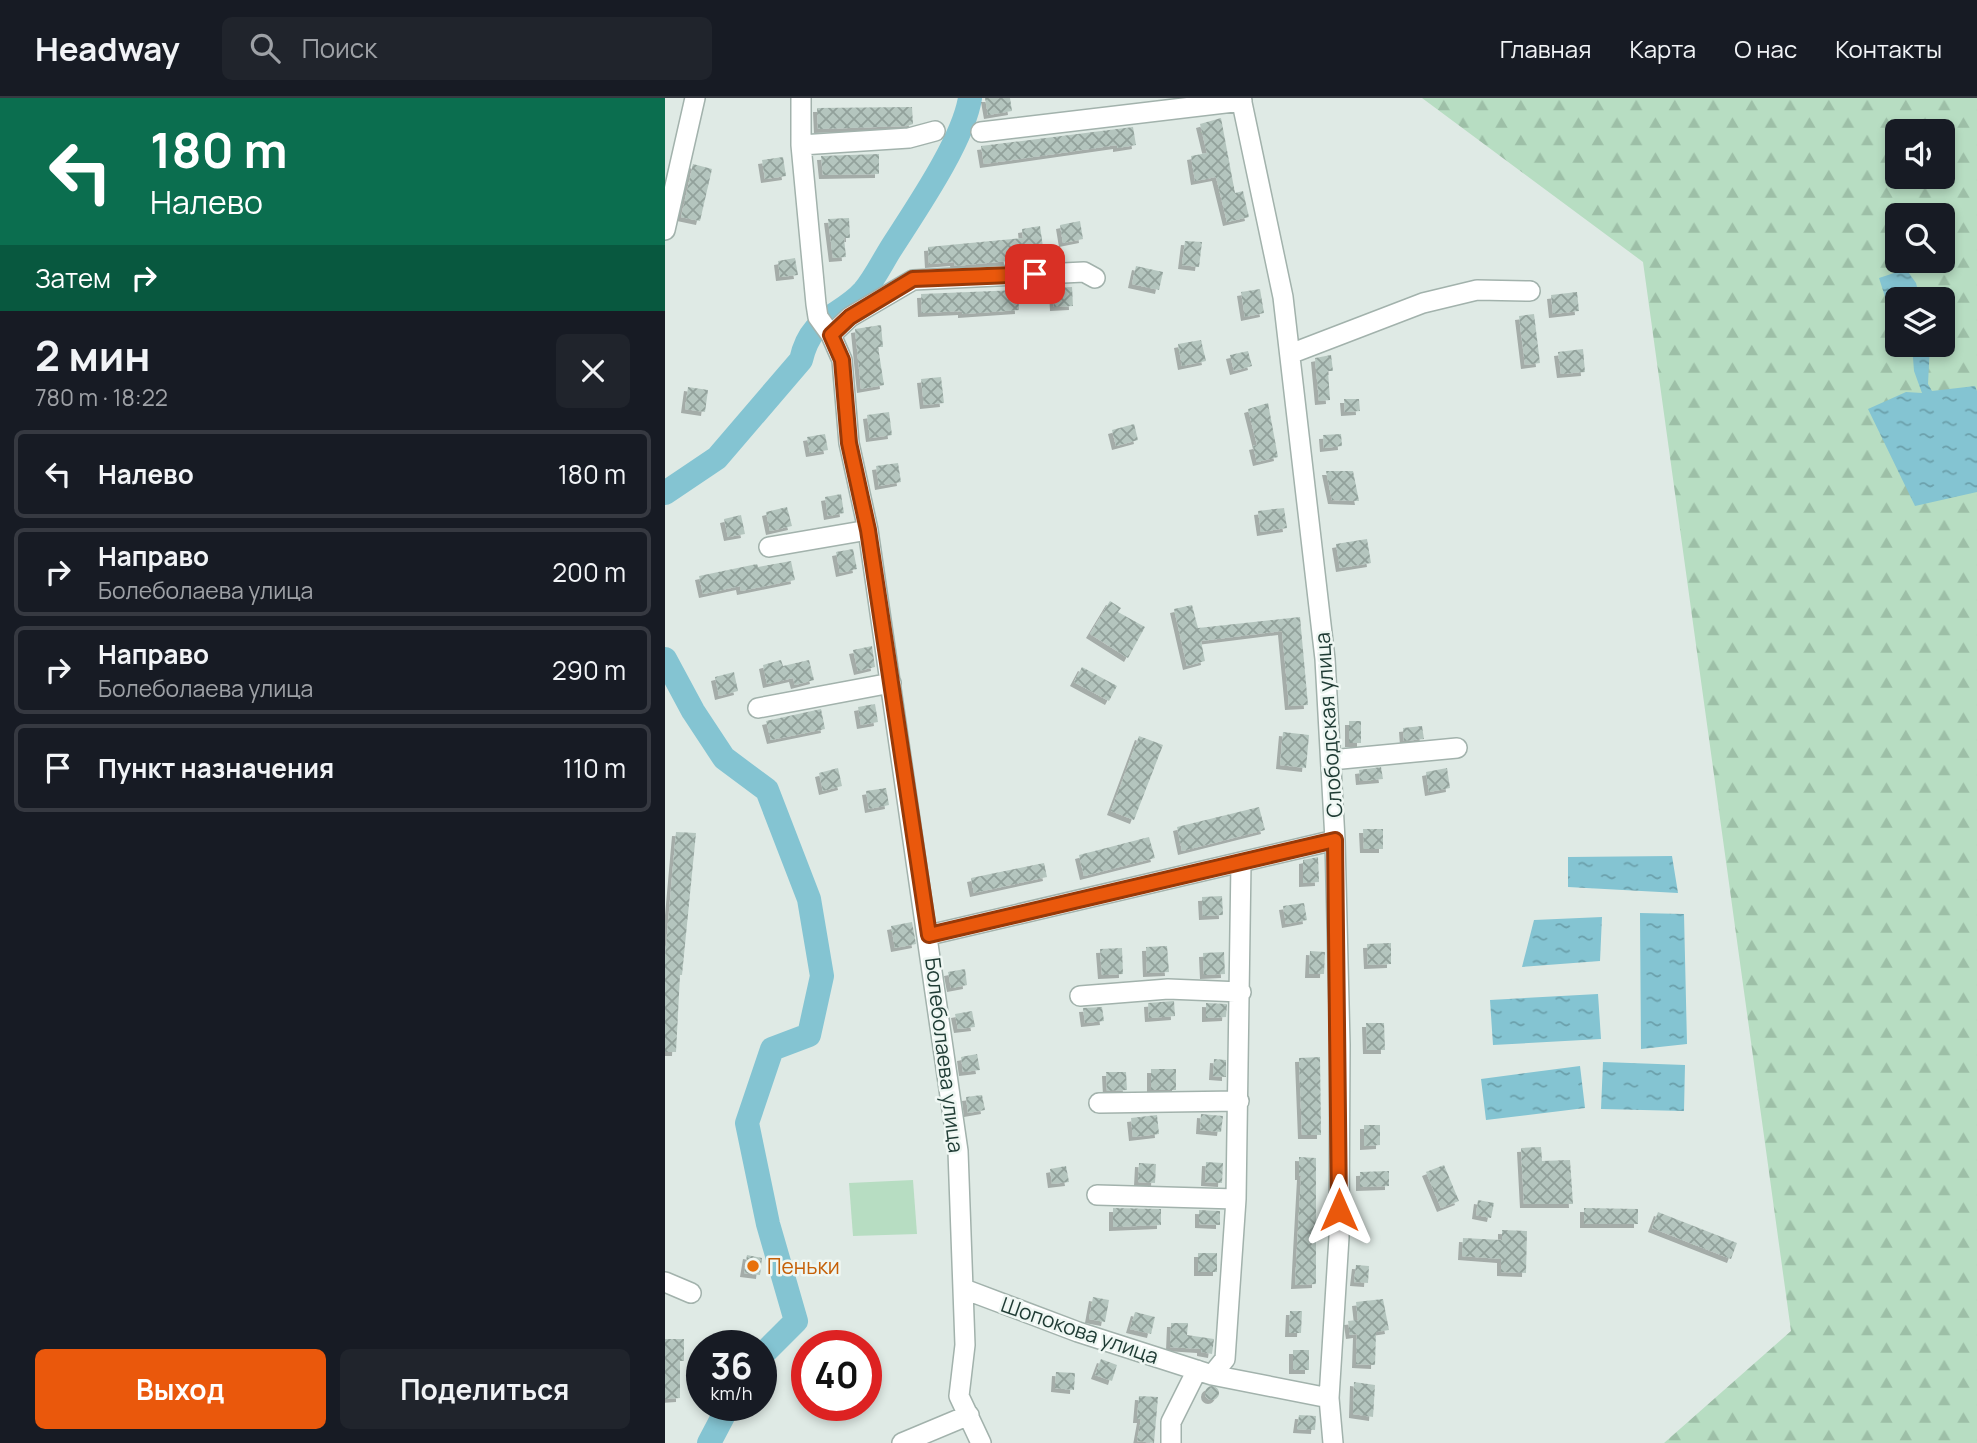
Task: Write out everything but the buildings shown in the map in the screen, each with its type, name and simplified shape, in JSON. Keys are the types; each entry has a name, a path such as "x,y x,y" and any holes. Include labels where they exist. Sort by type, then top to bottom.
{"street":[{"path":"665,230 695,98"},
{"name":"Болеболаева улица","path":"801,98 801,145 816,304 818,317 831,335 842,360 849,443 868,530 929,935 958,1151 965,1345 959,1396 981,1443"},
{"path":"981,132 1241,99"},
{"name":"Слободская улица","path":"1241,99 1283,297 1325,659 1335,840 1339,1237 1329,1398 1333,1443"},
{"path":"801,145 909,138 935,131"},
{"path":"831,335 850,317 913,279 1084,272 1095,278"},
{"path":"1290,354 1423,303 1477,289 1530,291"},
{"path":"769,547 868,530"},
{"path":"758,708 891,683"},
{"path":"1331,760 1457,748"},
{"path":"929,935 1335,840"},
{"path":"1171,1443 1171,1422 1204,1373 1225,1359 1236,1199 1241,862"},
{"path":"1080,996 1168,989 1241,992"},
{"path":"1099,1103 1239,1101"},
{"path":"1097,1195 1236,1199"},
{"path":"665,1282 691,1293"},
{"name":"Шопокова улица","path":"964,1289 1078,1332 1204,1373 1329,1398"},
{"path":"902,1443 968,1415"}],"green space":[{"path":"1422,98 1977,98 1977,1443 1664,1443 1791,1331 1643,262"},
{"path":"913,1180 917,1234 853,1236 849,1183"}],"water":[{"path":"1894,273 1909,273 1917,287 1885,287 1885,297 1879,278"},
{"path":"1913,357 1929,357 1928,384 1932,391 1975,386 1977,492 1915,506 1868,409 1906,392 1922,393 1914,371"},
{"path":"1672,856 1678,893 1568,887 1568,857"},
{"path":"1640,913 1684,914 1687,1044 1641,1049"},
{"path":"1602,917 1600,961 1522,967 1534,920"},
{"path":"1598,994 1601,1039 1493,1045 1490,1000"},
{"path":"1603,1062 1685,1065 1684,1111 1601,1109"},
{"path":"1580,1066 1585,1108 1486,1120 1481,1079"}],"waterway":[{"path":"665,493 717,458 801,360 806,345 819,326 855,300 868,286 948,155 966,116 970,98"},
{"path":"665,659 693,711 724,758 767,790 809,899 822,976 809,1035 772,1049 747,1123 768,1224 796,1321 777,1340"},
{"path":"709,1443 721,1421"}],"place":[{"name":"Пеньки","path":"753,1266"}],"route":[{"path":"1035,274 913,279 850,317 831,335 842,360 849,443 868,530 929,935 1335,840 1340,1045 1339,1210"}]}
